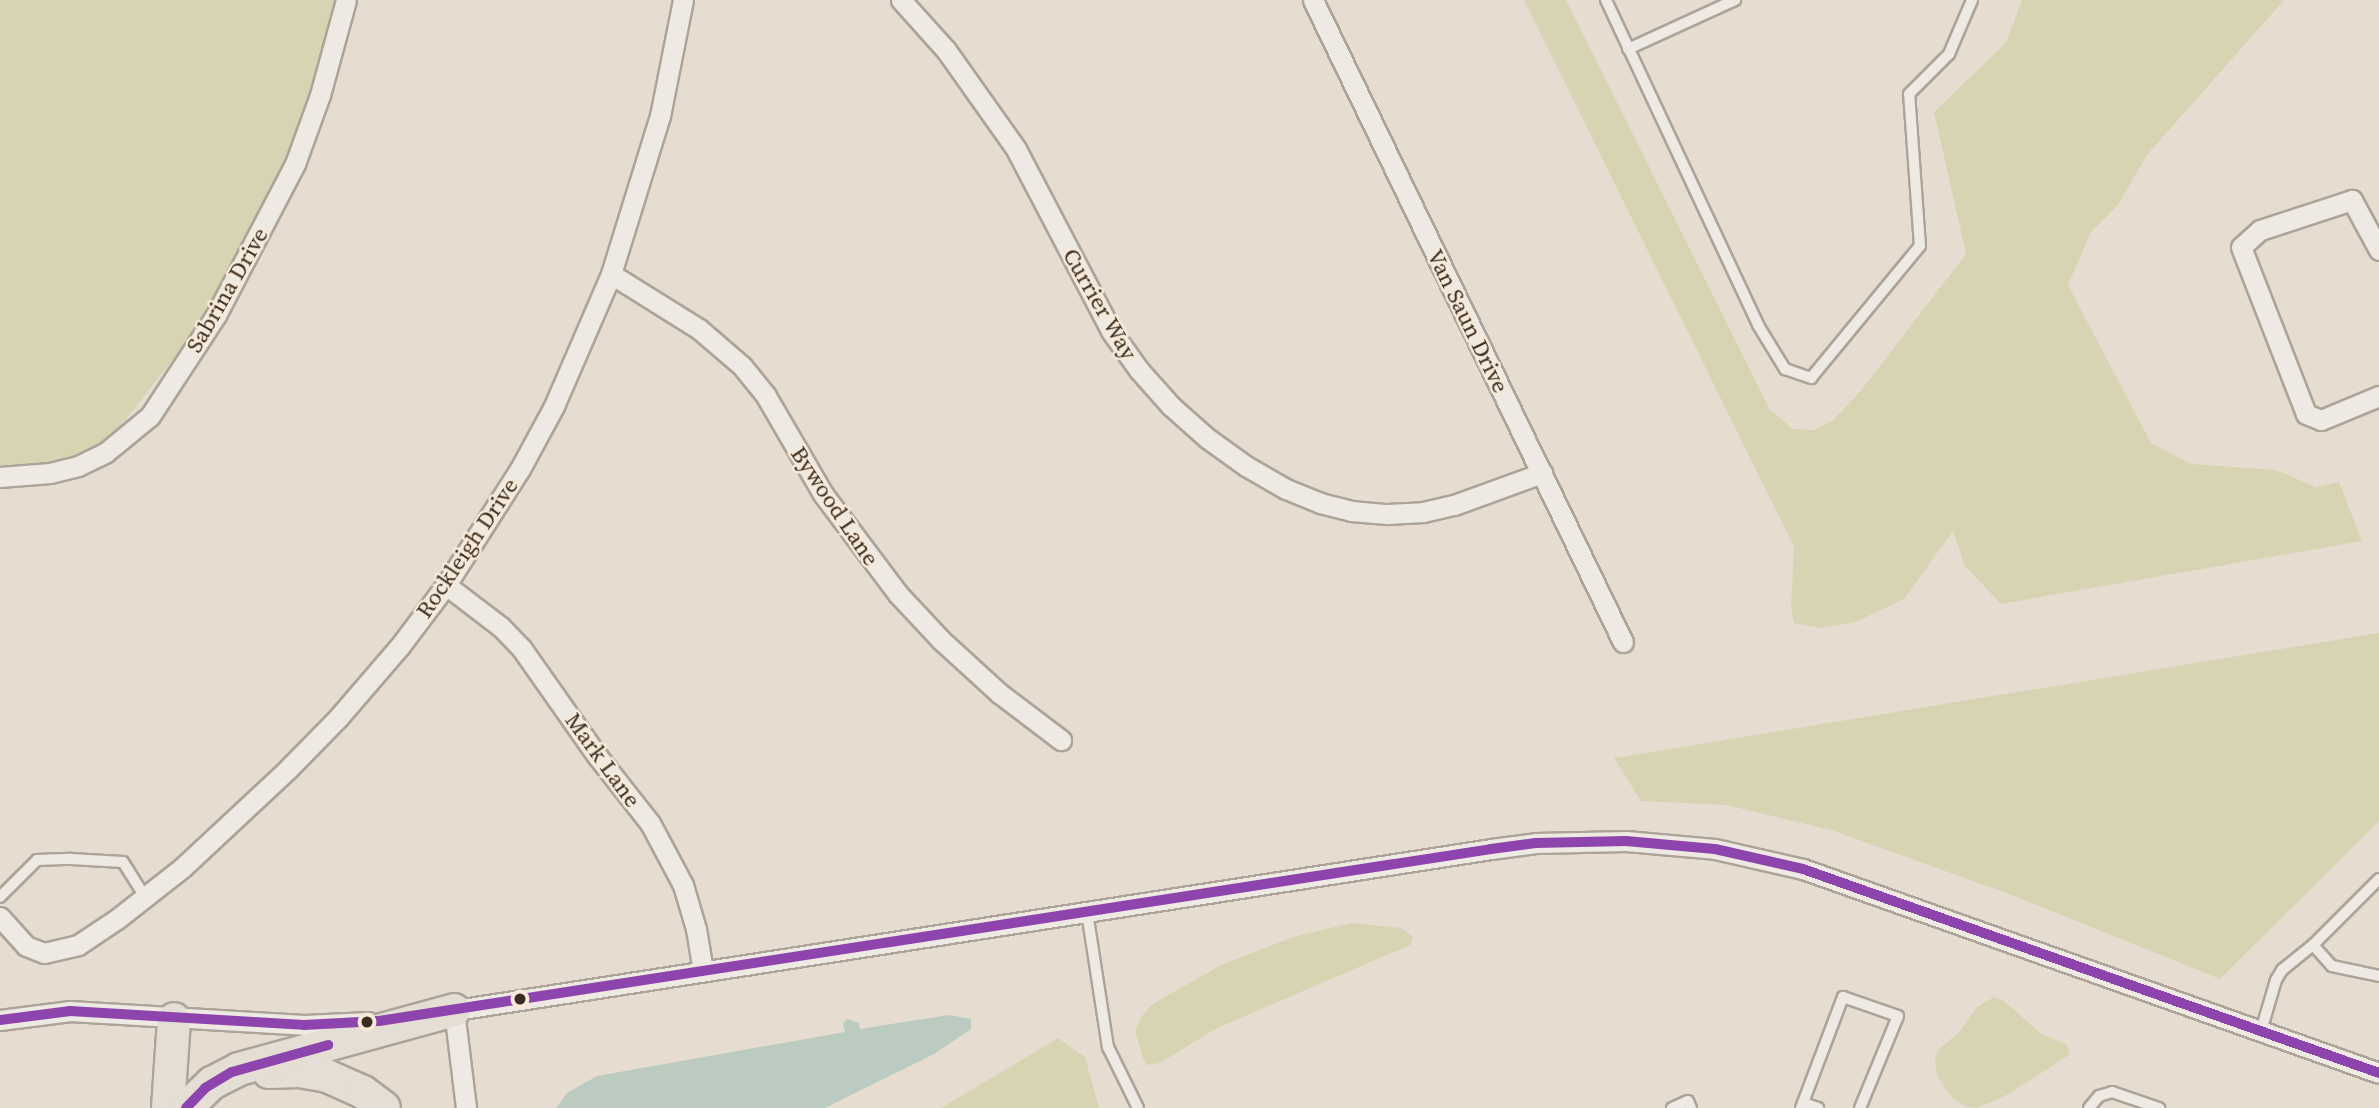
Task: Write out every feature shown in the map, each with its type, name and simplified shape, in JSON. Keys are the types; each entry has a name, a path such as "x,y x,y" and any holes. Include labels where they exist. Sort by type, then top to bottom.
{"main road":[{"path":"186,1108 212,1083 239,1069 454,1010"},
{"path":"168,1108 174,1019"},
{"path":"192,1108 232,1082 279,1071 308,1072 337,1079 363,1092 384,1108"}],"street":[{"name":"Sabrina Drive","path":"0,477 50,473 78,466 105,453 150,416 216,315 252,252 295,164 320,95 346,0"},
{"name":"Rockleigh Drive","path":"0,916 26,946 44,953 78,944 145,897 182,868 338,718 400,646 446,585 499,504 554,406 611,274 660,116 683,0"},
{"name":"Currier Way","path":"901,0 946,50 1016,149 1111,331 1139,370 1171,406 1207,438 1246,466 1286,489 1320,503 1351,511 1387,514 1423,512 1454,505 1542,473"},
{"name":"Van Saun Drive","path":"1313,0 1623,642"},
{"path":"2379,250 2368,224 2352,200 2260,230 2241,247 2306,414 2321,419 2379,396"},
{"name":"Bywood Lane","path":"611,274 699,329 742,366 765,396 823,494 898,594 941,640 999,693 1061,740"},
{"name":"Mark Lane","path":"446,585 501,627 522,649 598,757 650,822 683,885 696,929 703,971"},
{"path":"0,1020 70,1011 174,1019 342,1024 454,1010 1536,843 1581,840 1716,849 1803,869 2379,1073"},
{"path":"454,1010 466,1108"}],"lane":[{"path":"1606,0 1758,325 1785,369 1811,378 1920,246 1909,94 1949,54 1972,0"},
{"path":"1628,48 1735,0"},
{"path":"0,897 37,860 71,859 123,862 145,897"},
{"path":"2261,1031 2276,980 2282,970 2313,945 2379,879"},
{"path":"1087,912 1108,1047 1138,1108"},
{"path":"2313,945 2332,966 2379,976"},
{"path":"1818,1108 1802,1106 1843,997 1898,1016 1860,1108"},
{"path":"2089,1108 2099,1096 2112,1092 2159,1108"},
{"path":"1672,1108 1688,1101 1691,1108"}],"shaded area":[{"path":"0,0 347,0 258,250 95,459 0,471"},
{"path":"1524,0 1566,0 1770,410 1793,429 1814,430 1833,420 1859,393 1966,254 1934,112 2006,43 2022,0 2284,0 2147,155 2118,205 2091,232 2068,285 2151,443 2191,464 2276,470 2316,487 2339,482 2362,541 2001,604 1965,566 1953,531 1904,599 1856,622 1821,628 1794,623 1791,606 1794,547"},
{"path":"2379,633 2379,821 2220,979 2009,894 1831,830 1726,805 1641,801 1614,758"},
{"path":"1352,923 1401,928 1413,937 1410,945 1217,1028 1160,1063 1147,1065 1135,1031 1141,1017 1151,1005 1221,965 1296,936"},
{"path":"1994,997 2003,1000 2040,1033 2067,1045 2070,1054 2009,1094 1977,1108 1966,1107 1952,1098 1937,1076 1935,1059 1938,1050 1960,1031 1977,1007"},
{"path":"949,1015 971,1019 971,1029 934,1054 825,1108 556,1108 567,1093 597,1076 845,1032 843,1024 847,1019 859,1023 860,1029"},
{"path":"1058,1038 1085,1057 1099,1108 941,1108"}],"transit line":[{"path":"0,1020 70,1011 304,1025 379,1021 1491,849 1536,843 1626,841 1715,849 1803,869 2379,1073"},
{"path":"186,1108 205,1088 232,1072 328,1045"}]}
